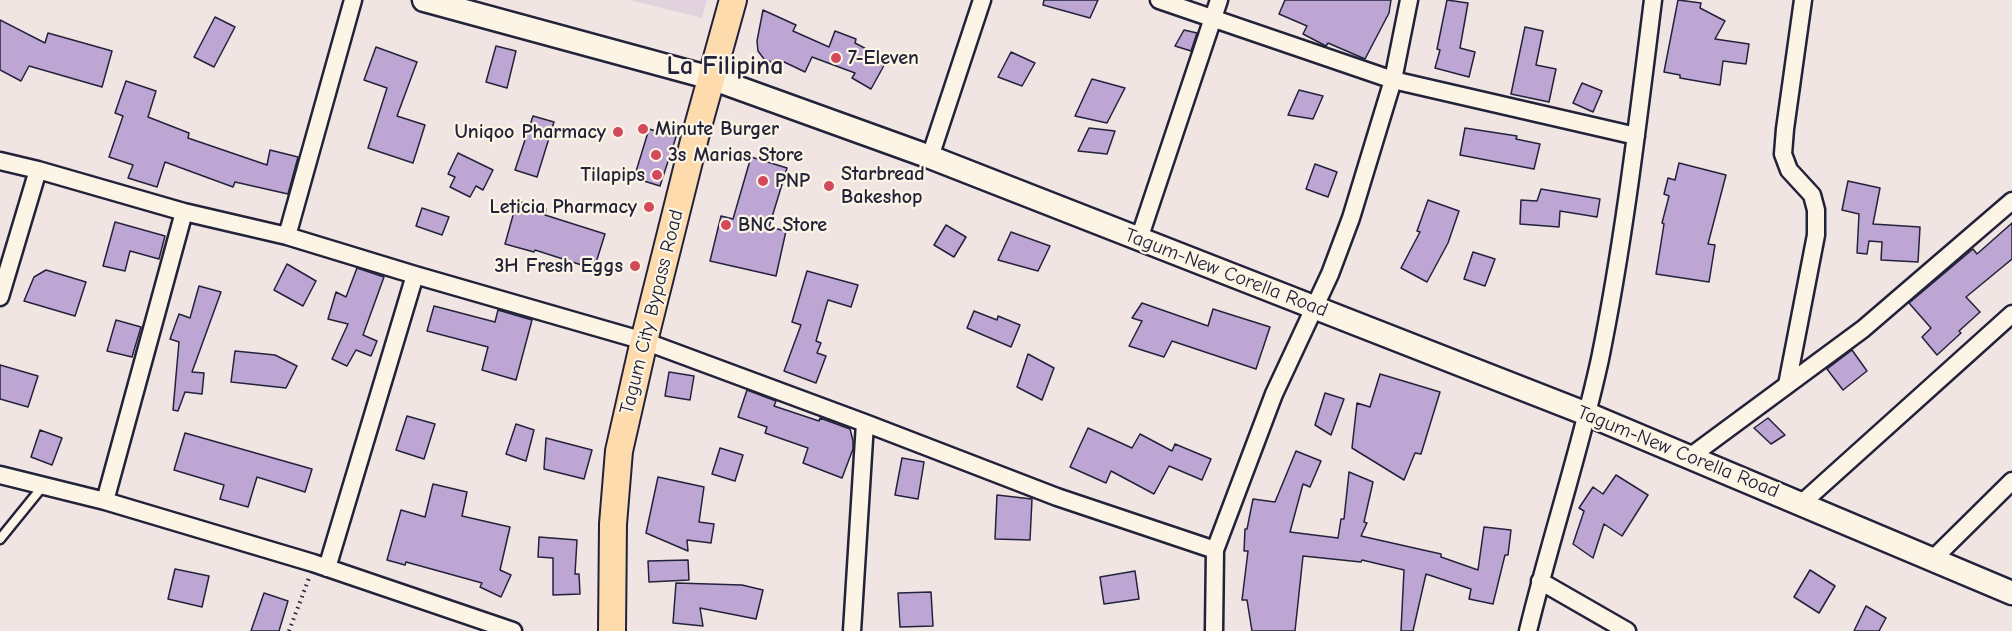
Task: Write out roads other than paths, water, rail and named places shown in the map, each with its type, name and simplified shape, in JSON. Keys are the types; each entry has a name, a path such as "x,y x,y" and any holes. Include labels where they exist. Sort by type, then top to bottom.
{"main road":[{"name":"Tagum-New Corella Road","path":"424,0 711,78 930,157 1587,414 2012,592"},
{"name":"Tagum City Bypass Road","path":"612,631 613,524 619,452 644,341 733,0"}],"street":[{"path":"287,236 354,0"},
{"path":"930,157 982,0"},
{"path":"1159,0 1393,80 1636,136"},
{"path":"1139,239 1219,0"},
{"path":"1214,631 1215,550 1274,394 1315,307 1351,218 1393,80 1409,0"},
{"path":"1528,631 1587,414 1613,288 1636,136 1653,0"},
{"path":"1787,385 1816,235 1816,210 1812,195 1789,170 1783,154 1803,0"},
{"path":"0,161 184,212 287,236 644,341 1057,496 1215,550"},
{"path":"0,297 38,170"},
{"path":"1691,456 1863,329 2012,201"},
{"path":"105,501 184,212"},
{"path":"320,566 415,275"},
{"path":"1802,503 2012,314"},
{"path":"852,631 865,423"},
{"path":"0,475 105,501 320,566 513,631"},
{"path":"1933,559 2012,481"},
{"path":"1540,581 1627,631"}],"lane":[{"path":"0,539 43,486"}],"place":[{"name":"7-Eleven","path":"836,58"},
{"name":"Minute Burger","path":"643,129"},
{"name":"Uniqoo Pharmacy","path":"618,132"},
{"name":"3s Marias Store","path":"656,155"},
{"name":"Tilapips","path":"657,175"},
{"name":"PNP","path":"763,181"},
{"name":"Starbread Bakeshop","path":"829,186"},
{"name":"Leticia Pharmacy","path":"649,207"},
{"name":"BNC Store","path":"726,225"},
{"name":"3H Fresh Eggs","path":"635,266"}],"district":[{"name":"La Filipina","path":"725,67"}]}
